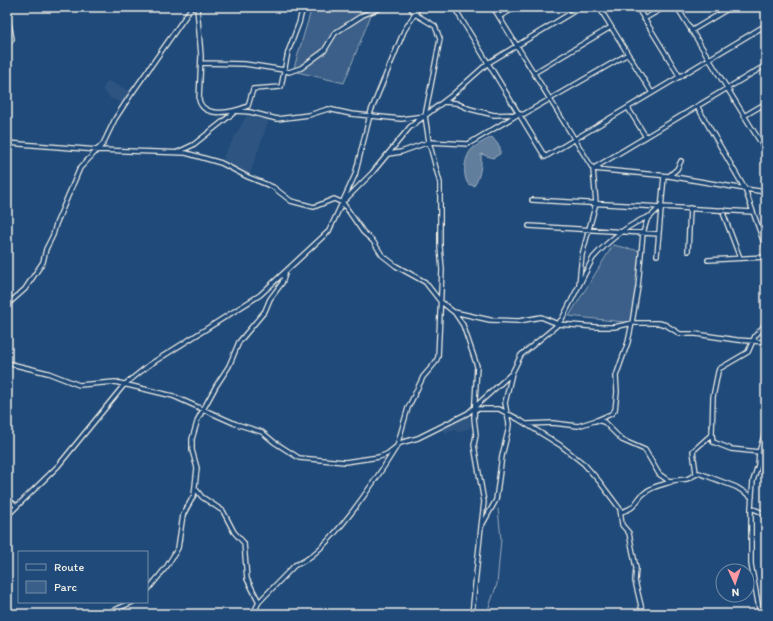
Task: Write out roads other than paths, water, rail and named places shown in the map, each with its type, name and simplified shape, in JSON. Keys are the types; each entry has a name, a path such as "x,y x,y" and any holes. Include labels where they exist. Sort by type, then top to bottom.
{"street":[{"path":"7,46 12,39 8,18 10,7"},
{"path":"7,304 25,289 43,262 46,248 53,235 56,224 80,168 98,150 130,96 192,7"},
{"path":"197,7 201,63 200,107 204,110 226,113 248,106 253,89 281,87 284,70 303,7"},
{"path":"201,63 245,64 289,72 301,68 324,51 335,33 363,15 383,7"},
{"path":"253,614 259,602 295,565 303,562 337,531 369,491 397,446 408,408 423,377 438,357 442,270 440,247 440,183 429,142 425,116 440,39 435,26 415,14 410,7"},
{"path":"7,516 67,455 92,422 124,385 149,364 260,296 329,231 355,175 370,116 404,31 419,7"},
{"path":"454,7 545,157 766,25"},
{"path":"493,7 593,169 596,203 580,264 579,286"},
{"path":"499,17 516,7"},
{"path":"342,203 372,173 410,127 443,102 488,63 581,7"},
{"path":"599,7 652,94"},
{"path":"637,7 680,77"},
{"path":"644,19 665,7"},
{"path":"677,7 766,151"},
{"path":"691,31 729,8"},
{"path":"534,73 611,27"},
{"path":"388,154 401,152 429,142 468,144 510,118 542,102 550,100 628,54"},
{"path":"593,169 766,65"},
{"path":"443,102 456,103 470,109 494,115 519,114"},
{"path":"744,116 766,103"},
{"path":"697,106 745,189 766,249"},
{"path":"628,108 646,137"},
{"path":"177,153 193,144 236,111 250,112 277,119 309,116 328,109 351,114 401,119 425,116"},
{"path":"762,145 766,142"},
{"path":"7,143 98,150 186,153 221,163 248,177 273,187 291,201 314,207 334,199 342,203 363,232 373,240 382,255 396,266 425,282 440,301 453,311 464,325 476,360 476,435 474,445 484,502 472,614"},
{"path":"669,176 677,169 681,161"},
{"path":"593,169 669,176 766,192"},
{"path":"657,255 664,176"},
{"path":"532,200 753,212"},
{"path":"481,526 496,500 502,456 509,424 506,414 507,390 512,373 521,355 558,324 593,258 621,232 632,224 650,216 661,206"},
{"path":"688,251 690,208"},
{"path":"722,210 740,258"},
{"path":"526,424 553,423 578,426 611,414 614,410 617,392 616,376 628,342 639,280 643,233 650,216"},
{"path":"529,226 659,234"},
{"path":"708,260 766,257"},
{"path":"148,590 167,566 178,548 183,515 192,499 195,488 197,468 192,450 192,439 195,426 229,366 239,342 256,324 265,311 270,299 282,283 285,273"},
{"path":"453,311 496,321 508,319 519,321 541,317 558,324 614,327 632,323 659,323 666,325 680,334 696,334 737,340 766,342"},
{"path":"758,452 758,450 731,449 713,442 713,396 720,369 748,352 753,340 763,327 766,319"},
{"path":"7,363 48,373 79,385 115,382 173,396 204,408 236,424 262,432 292,455 302,459 312,458 345,462 379,457 387,454 400,443 418,438 475,409 512,373"},
{"path":"475,409 499,409 560,445 584,464 618,506 621,512 622,525 629,533 636,568 635,581 644,614"},
{"path":"594,421 604,422 622,440 645,450 659,474 672,482"},
{"path":"760,614 751,564 751,508 753,481 758,465 758,452 766,429"},
{"path":"696,473 693,451 712,434"},
{"path":"621,512 637,505 642,496 648,490 656,486 687,479 696,473"},
{"path":"696,473 736,487 752,497"},
{"path":"195,488 202,497 223,511 234,532 244,543 247,579 259,602"},
{"path":"7,499 17,506"},
{"path":"751,508 763,513 766,517"},
{"path":"105,614 131,603"}],"waterway":[{"path":"489,614 489,607 497,584 501,539 498,509"}]}
